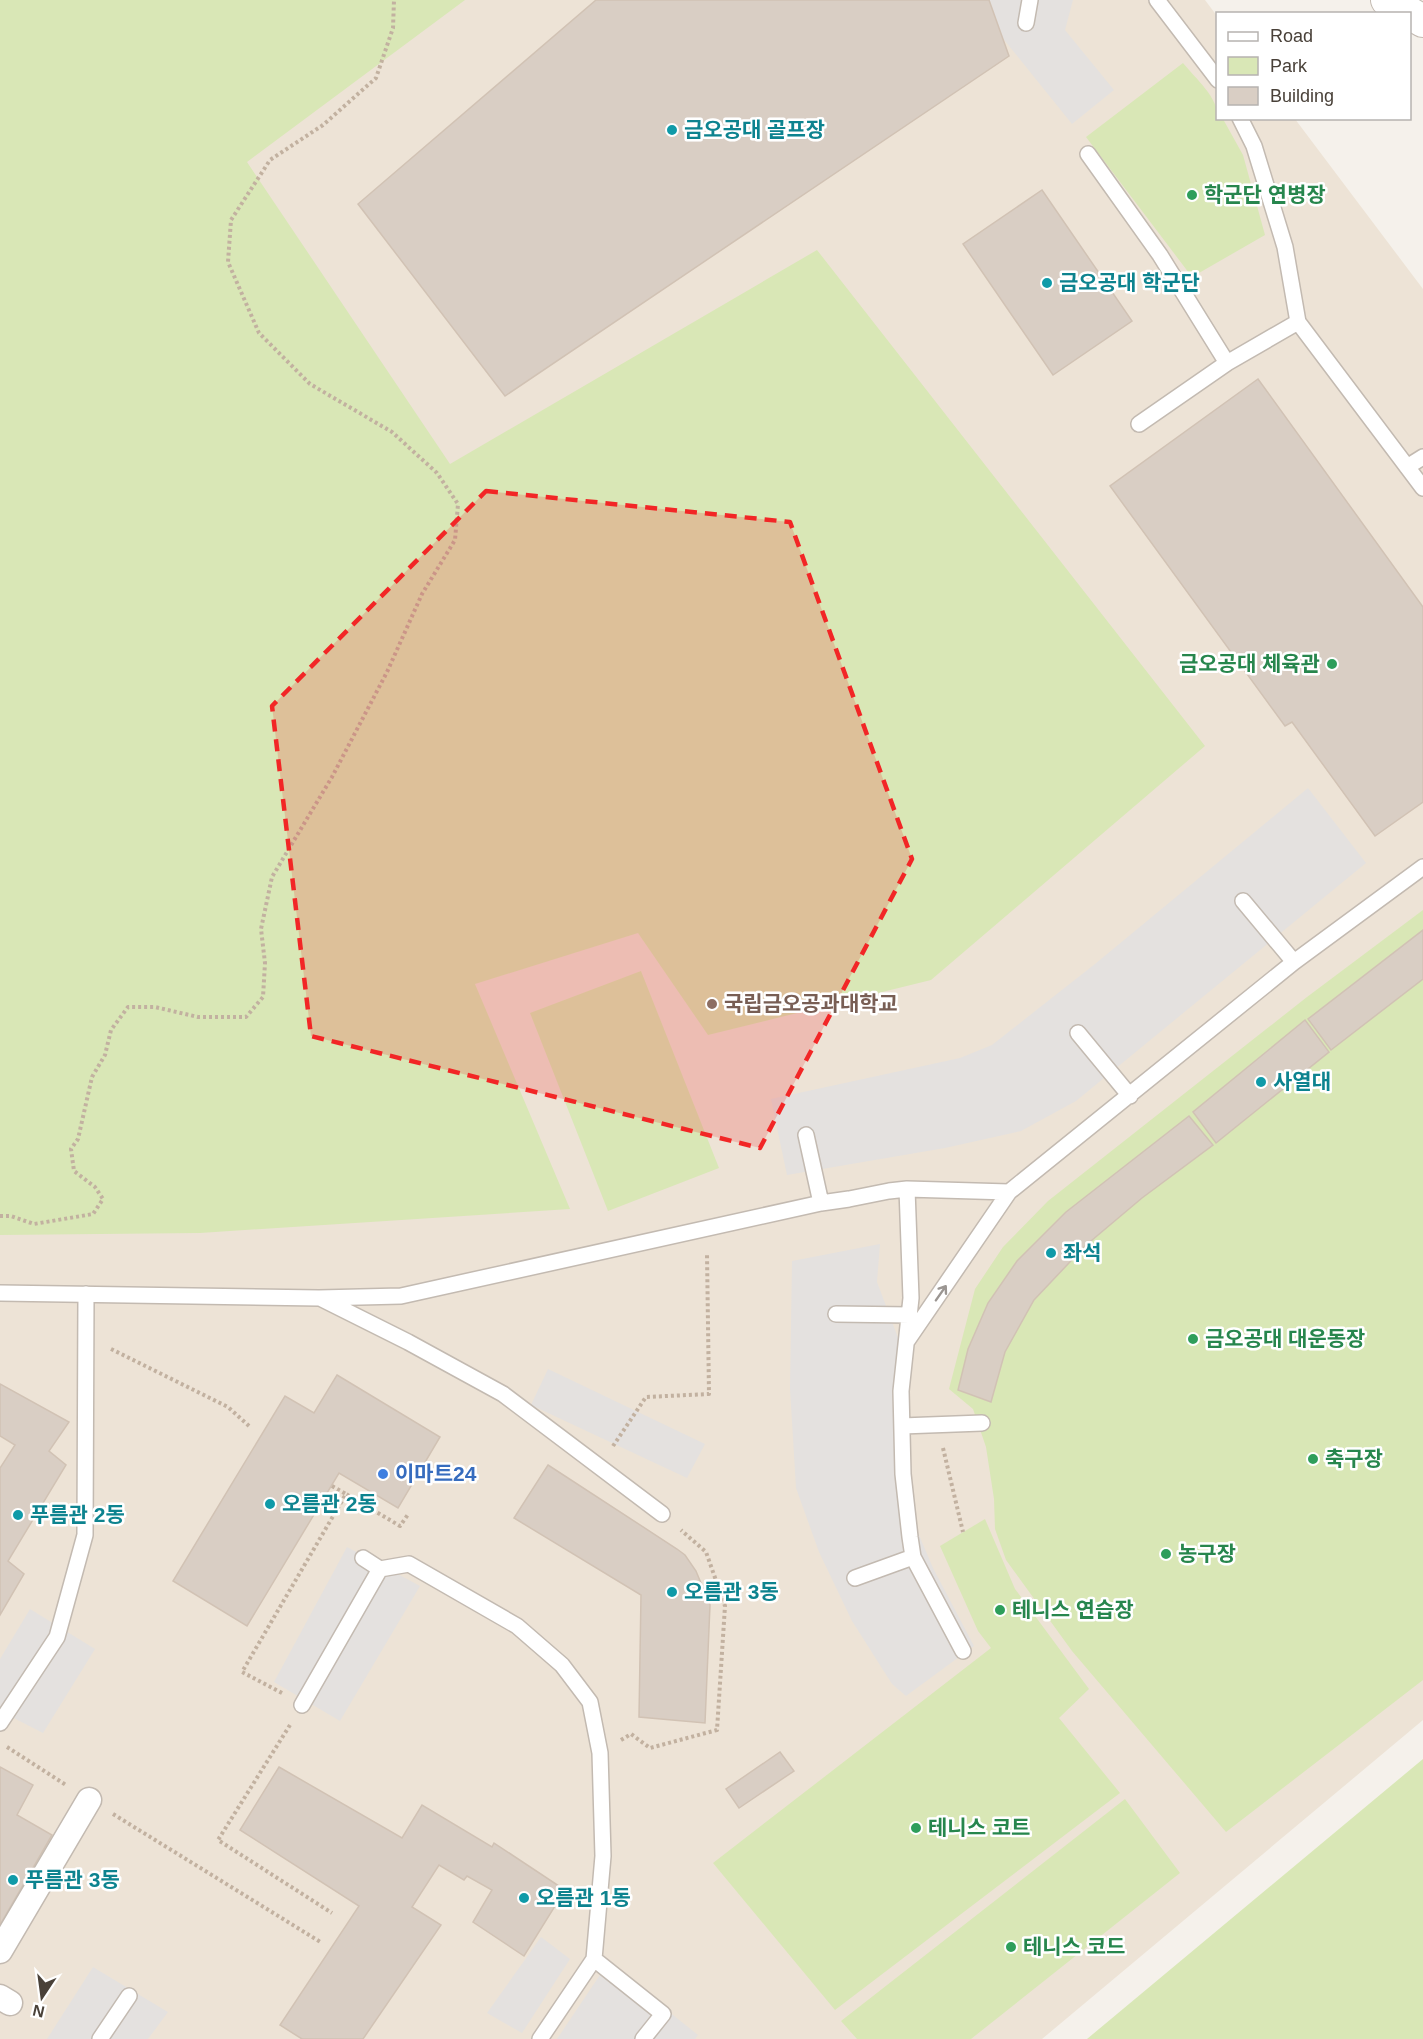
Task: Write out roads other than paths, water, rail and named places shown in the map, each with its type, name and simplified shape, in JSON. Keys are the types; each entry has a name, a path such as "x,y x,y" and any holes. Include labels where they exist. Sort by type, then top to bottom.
{"street":[{"path":"1387,0 1408,12"},
{"path":"0,1951 89,1800"}],"lane":[{"path":"1026,23 1030,0"},
{"path":"1157,0 1216,77"},
{"path":"1241,120 1254,146 1285,247 1298,322 1423,488"},
{"path":"1088,154 1160,255 1227,363"},
{"path":"1139,424 1227,363 1298,322"},
{"path":"1407,467 1423,457"},
{"path":"908,1341 1009,1192 1294,962 1423,867"},
{"path":"1243,901 1294,962"},
{"path":"1078,1033 1130,1096"},
{"path":"806,1135 821,1203"},
{"path":"0,1293 319,1298 401,1296 821,1203 907,1189 1009,1192"},
{"path":"907,1189 910,1315 901,1391 903,1474 914,1557 963,1651"},
{"path":"0,1723 57,1637 85,1535 86,1294"},
{"path":"319,1298 408,1342 503,1394 662,1514"},
{"path":"836,1314 910,1315"},
{"path":"902,1426 982,1423"},
{"path":"855,1578 914,1557"},
{"path":"363,1558 380,1569 409,1564 517,1626 562,1665 590,1702 600,1753 603,1856 594,1959 540,2039"},
{"path":"302,1705 380,1569"},
{"path":"594,1959 663,2013 643,2039"},
{"path":"100,2039 129,1996"}],"place":[{"name":"금오공대 골프장","path":"672,130"},
{"name":"학군단 연병장","path":"1192,195"},
{"name":"금오공대 학군단","path":"1047,283"},
{"name":"금오공대 체육관","path":"1332,664"},
{"name":"국립금오공과대학교","path":"712,1004"},
{"name":"사열대","path":"1261,1082"},
{"name":"좌석","path":"1051,1253"},
{"name":"금오공대 대운동장","path":"1193,1339"},
{"name":"축구장","path":"1313,1459"},
{"name":"이마트24","path":"383,1474"},
{"name":"오름관 2동","path":"270,1504"},
{"name":"푸름관 2동","path":"18,1515"},
{"name":"농구장","path":"1166,1554"},
{"name":"오름관 3동","path":"672,1592"},
{"name":"테니스 연습장","path":"1000,1610"},
{"name":"테니스 코트","path":"916,1828"},
{"name":"푸름관 3동","path":"13,1880"},
{"name":"오름관 1동","path":"524,1898"},
{"name":"테니스 코드","path":"1011,1947"}]}
